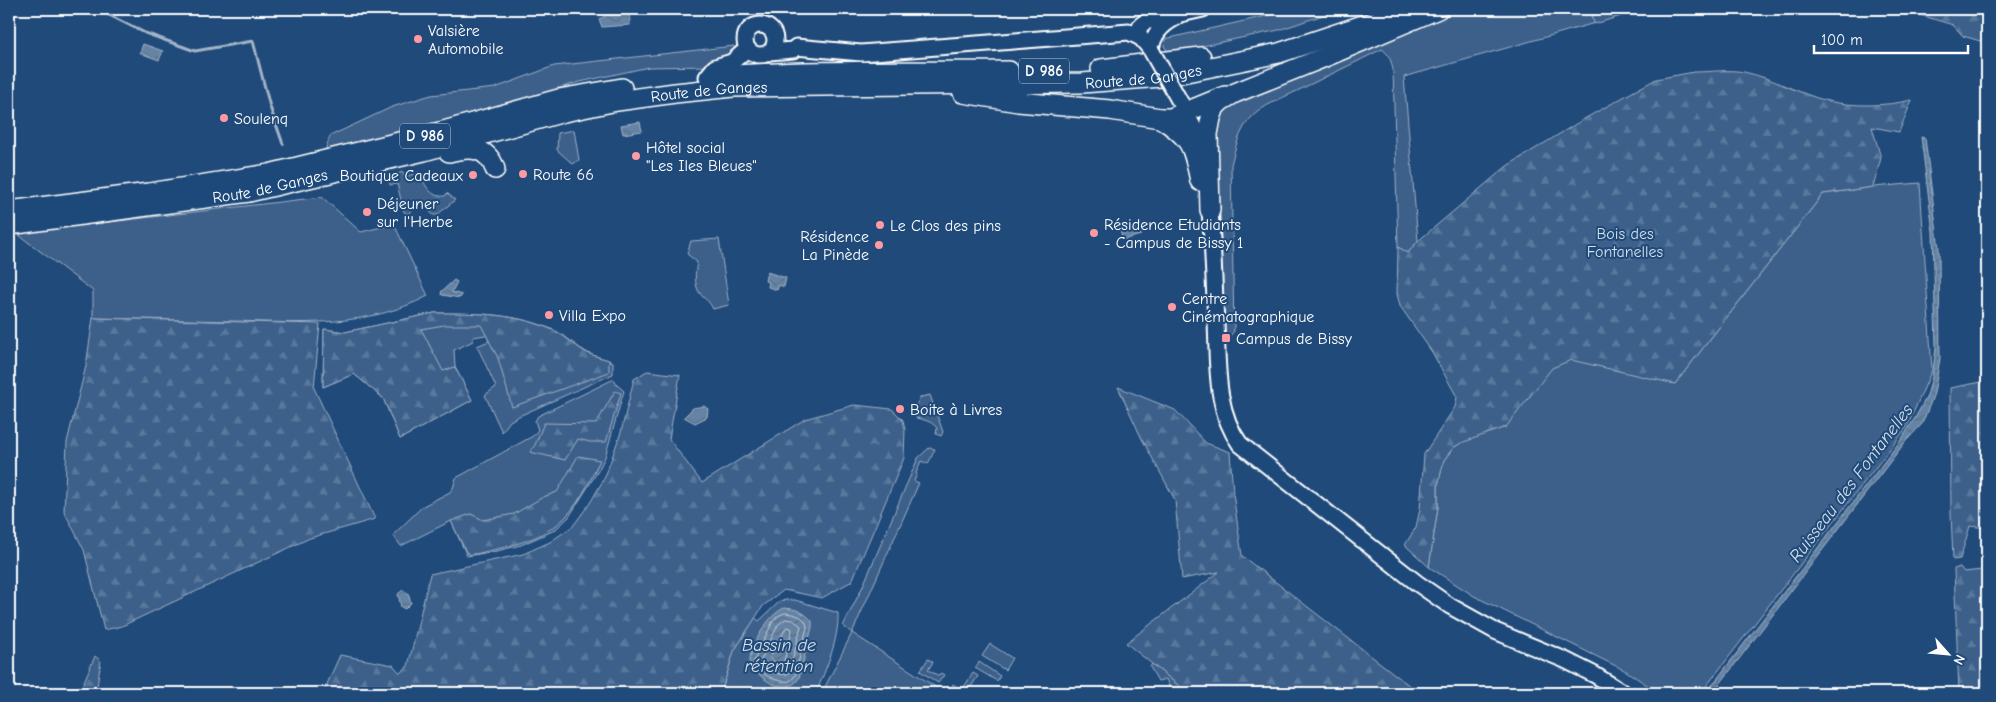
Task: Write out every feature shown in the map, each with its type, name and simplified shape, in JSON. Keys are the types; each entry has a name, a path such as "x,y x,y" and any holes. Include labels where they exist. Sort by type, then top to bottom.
{"main road":[{"name":"Route de Ganges","path":"9,211 149,193 269,174 440,132 558,98 706,77 762,73 1037,71 1121,67 1172,62 1236,51 1283,39 1375,9"},
{"name":"Route de Ganges","path":"9,225 249,192 424,150 564,112 617,101 674,93 733,88 1082,83 1162,77 1279,53 1412,9"},
{"name":"D 986","path":"915,86 1018,102 1110,110 1171,118 1183,106 1235,92 1438,9"},
{"name":"D 986","path":"1210,210 1208,142 1211,118 1215,107 1235,92"},
{"name":"D 986","path":"1160,118 1171,125 1190,143 1194,150 1200,180 1210,210"},
{"path":"424,150 436,156 466,148 480,151 489,156 495,169"}],"street":[{"path":"1202,9 1145,22 1141,25 1143,41 1183,106 1201,145 1210,210 1218,378 1225,415 1231,431 1240,444 1417,583 1450,606 1495,631 1572,664 1624,693"},
{"path":"1143,41 1156,33 1166,22 1181,14"},
{"path":"796,47 794,43 775,36 768,27 760,24 750,28 744,36 747,49 755,55 793,50 796,47 861,54 1129,32 1143,41"},
{"path":"769,52 774,45 775,36"},
{"path":"706,77 715,67 732,62 747,49"}],"green space":[{"path":"1297,9 1341,9 1279,30 1169,53 1164,46 1165,39"},
{"path":"1456,9 1635,9 1634,12 1404,77 1418,241 1408,253 1398,247 1393,70 1390,58 1385,51 1382,49 1260,110 1246,124 1240,135 1231,165 1234,331 1229,337 1223,334 1220,202 1215,135 1225,103"},
{"path":"1616,9 1659,9 1634,12 1595,24 1591,16"},
{"path":"1900,9 1978,9 1987,12 1987,43 1963,36 1953,25"},
{"path":"734,46 735,53 710,66 649,67 580,82 324,154 330,136 392,107 431,95 495,88 554,66"},
{"name":"Bois des Fontanelles","path":"1694,72 1744,72 1817,98 1838,103 1870,105 1892,104 1912,100 1899,132 1872,127 1881,158 1873,187 1823,194 1675,384 1571,360 1552,368 1506,427 1461,443 1453,448 1444,460 1438,485 1438,507 1429,567 1405,545 1416,527 1420,509 1424,454 1455,407 1457,397 1432,352 1400,306 1397,294 1398,247 1408,253 1418,241 1507,166 1584,119 1656,79"},
{"path":"574,130 579,160 573,164 557,150 558,133"},
{"path":"403,172 404,177 420,172 428,189 435,195 445,196 447,193 455,200 437,215 433,215 423,203 418,204 408,214 404,212 397,184 390,185 388,177"},
{"path":"1920,183 1932,370 1907,427 1701,693 1659,693 1626,671 1474,596 1429,567 1438,507 1438,485 1444,460 1543,348 1675,384 1823,194"},
{"path":"322,197 361,232 394,224 428,296 381,314 333,321 284,322 93,318 93,291 16,233"},
{"path":"719,239 729,305 713,309 696,285 697,262 687,254 691,241"},
{"path":"434,313 496,315 541,325 560,333 588,353 613,362 613,374 519,416 510,421 502,432 485,395 496,387 477,346 489,341 486,335 473,337 473,341 454,350 455,367 472,400 400,439 383,398 354,374 323,387 324,329 345,332"},
{"path":"434,313 496,315 541,325 559,333 587,353 609,360 609,372 512,407 498,358 481,325 444,325 421,329 443,371 455,367 472,400 400,439 383,398 354,374 323,387 324,329 345,332"},
{"path":"93,318 320,324 314,388 375,519 310,538 122,626 104,630 84,550 64,511 67,442 86,366"},
{"path":"647,371 680,375 669,439 702,483 805,419 854,405 892,409 903,420 905,429 904,458 852,581 822,598 784,590 763,606 734,651 721,693 323,693 340,655 393,665 400,673 408,666 430,574 523,554 550,542 573,526 590,503 605,477 621,432 634,379"},
{"path":"614,379 616,384 624,391 605,457 569,517 555,530 521,545 467,556 451,521 401,546 393,535 423,506 450,492 456,478 533,436 538,430 535,421 538,416"},
{"path":"1987,381 1987,532 1986,528 1970,526 1960,559 1953,560 1950,388"},
{"path":"1118,387 1175,410 1206,443 1230,452 1233,493 1242,556 1419,693 1188,693 1126,643 1219,572 1182,579 1175,500 1141,437"},
{"path":"615,391 621,393 606,442 590,442 578,439 565,460 530,452 544,423 596,424"},
{"path":"930,395 943,432 941,436 936,434 937,428 932,424 916,418 916,407 919,400 921,397"},
{"path":"929,448 935,449 928,464 921,461 914,481 919,483 852,633 843,626 862,588 918,458"},
{"path":"578,456 600,460 577,503 558,524 538,536 516,544 471,555 466,552 451,521 471,514 483,520 514,514 543,497 557,492"},
{"path":"1987,558 1987,693 1959,693 1954,569 1960,567 1964,572 1982,570 1984,561"},
{"path":"785,600 795,600 838,613 834,644 816,693 721,693 734,651 755,618 759,621 778,603"},
{"path":"852,633 945,693 822,693"},
{"path":"990,644 1012,658 1005,670 982,656"},
{"path":"95,656 101,661 96,693 79,693"},
{"path":"928,659 933,662 928,670 939,676 941,673 944,675 938,683 920,671"},
{"path":"979,662 1000,676 997,681 975,668"},
{"path":"1152,664 1188,693 1163,693 1170,689 1166,679 1158,681 1150,667"},
{"path":"973,673 978,676 967,693 955,693 950,690 953,684 962,690"}],"water":[{"path":"625,9 630,17 630,25 602,27 599,19"},
{"path":"143,44 163,51 159,60 140,53"},
{"path":"640,122 642,131 623,134 621,125"},
{"path":"1921,137 1925,138 1939,249 1940,359 1934,393 1930,404 1922,424 1906,441 1713,693 1706,693 1901,440 1927,396 1936,348 1933,232"},
{"path":"1138,226 1141,235 1123,240 1120,231"},
{"path":"767,272 786,278 784,287 779,285 777,290 768,287 769,282 765,281"},
{"path":"454,280 457,282 452,292 462,295 460,298 442,295 441,292"},
{"path":"704,406 708,409 707,417 695,423 684,417 693,408"},
{"path":"403,590 408,593 411,603 405,609 401,607 398,594"},
{"name":"Bassin de rétention","path":"784,608 799,611 806,615 812,621 812,627 799,678 793,684 779,686 764,679 749,661 762,631 772,617"}],"waterway":[{"path":"97,9 145,33 195,51 253,41 270,107 283,144"}],"place":[{"name":"Valsière Automobile","path":"418,39"},
{"name":"Soulenq","path":"224,118"},
{"name":"Hôtel social \"Les Iles Bleues\"","path":"636,156"},
{"name":"Route 66","path":"523,174"},
{"name":"Boutique Cadeaux","path":"473,175"},
{"name":"Déjeuner sur l'Herbe","path":"367,212"},
{"name":"Le Clos des pins","path":"880,225"},
{"name":"Résidence Etudiants - Campus de Bissy 1","path":"1094,233"},
{"name":"Résidence La Pinède","path":"879,245"},
{"name":"Centre Cinématographique","path":"1172,307"},
{"name":"Villa Expo","path":"549,315"},
{"name":"Campus de Bissy","path":"1226,338"},
{"name":"Boite à Livres","path":"900,409"}],"water label":[{"name":"Ruisseau des Fontanelles","path":"1851,483"}]}
